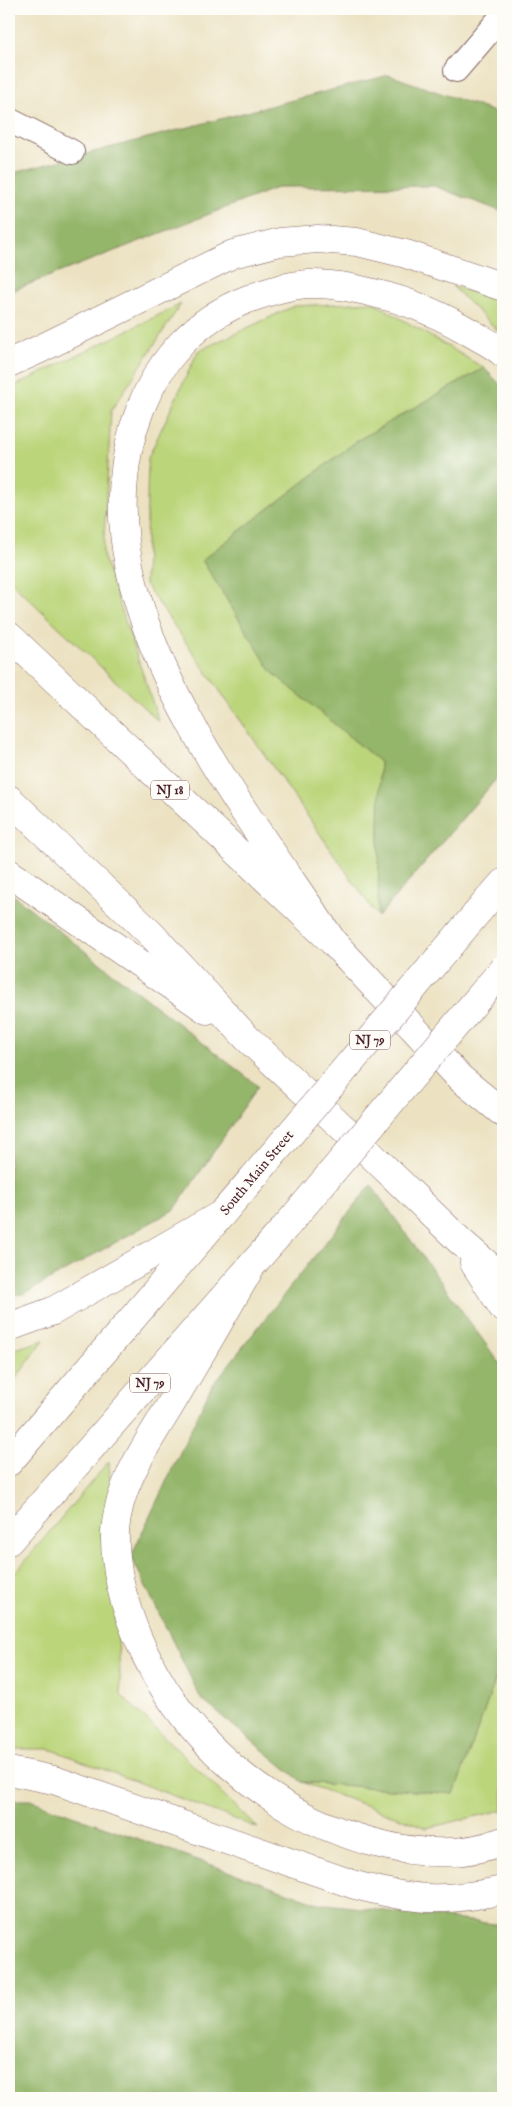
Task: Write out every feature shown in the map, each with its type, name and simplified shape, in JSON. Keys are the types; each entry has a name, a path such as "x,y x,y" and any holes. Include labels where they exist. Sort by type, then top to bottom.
{"main road":[{"path":"9,363 233,254 280,242 318,239 357,242 406,254 503,287"},
{"path":"333,942 223,778 186,716 151,641 136,599 124,537 123,502 126,461 135,421 147,392 167,360 197,328 229,307 269,291 296,286 332,284 352,287 406,301 440,315 503,353"},
{"name":"NJ 18","path":"9,636 333,942 460,1078 503,1113"},
{"path":"9,799 152,935 247,1038 460,1241 503,1278"},
{"path":"9,873 247,1038"},
{"name":"South Main Street","path":"9,1462 496,891"},
{"name":"NJ 79","path":"9,1542 248,1272 503,969"},
{"path":"460,1078 503,1105"},
{"path":"9,1328 62,1306 222,1214"},
{"path":"460,1241 503,1308"},
{"path":"248,1272 145,1448 120,1502 115,1531 117,1574 125,1608 147,1660 174,1704 204,1741 240,1774 286,1806 332,1829 387,1846 432,1853 490,1846 503,1841"},
{"path":"9,1771 54,1780 355,1885 393,1895 430,1899 460,1898 503,1890"}],"street":[{"path":"456,70 503,16"},
{"path":"9,120 72,152"}],"green space":[{"path":"389,75 503,115 503,212 434,186 279,187 9,292 9,174"},
{"path":"452,286 503,303 503,336"},
{"path":"373,302 484,368 358,440 202,560 272,672 380,762 378,917 145,584 148,458 198,351 294,306"},
{"path":"181,304 111,411 103,555 159,722 9,580 9,389"},
{"path":"484,368 503,387 503,771 378,917 380,762 272,672 202,560 358,440"},
{"path":"9,892 258,1086 175,1209 24,1294 9,1294"},
{"path":"371,1185 503,1368 503,1659 454,1794 302,1782 201,1699 131,1556 211,1387"},
{"path":"44,1340 9,1388 9,1351"},
{"path":"109,1461 121,1695 258,1828 50,1749 9,1749 9,1580"},
{"path":"503,1659 503,1810 427,1828 302,1782 454,1794"},
{"path":"9,1800 30,1800 318,1903 503,1925 503,2098 9,2098"}]}
